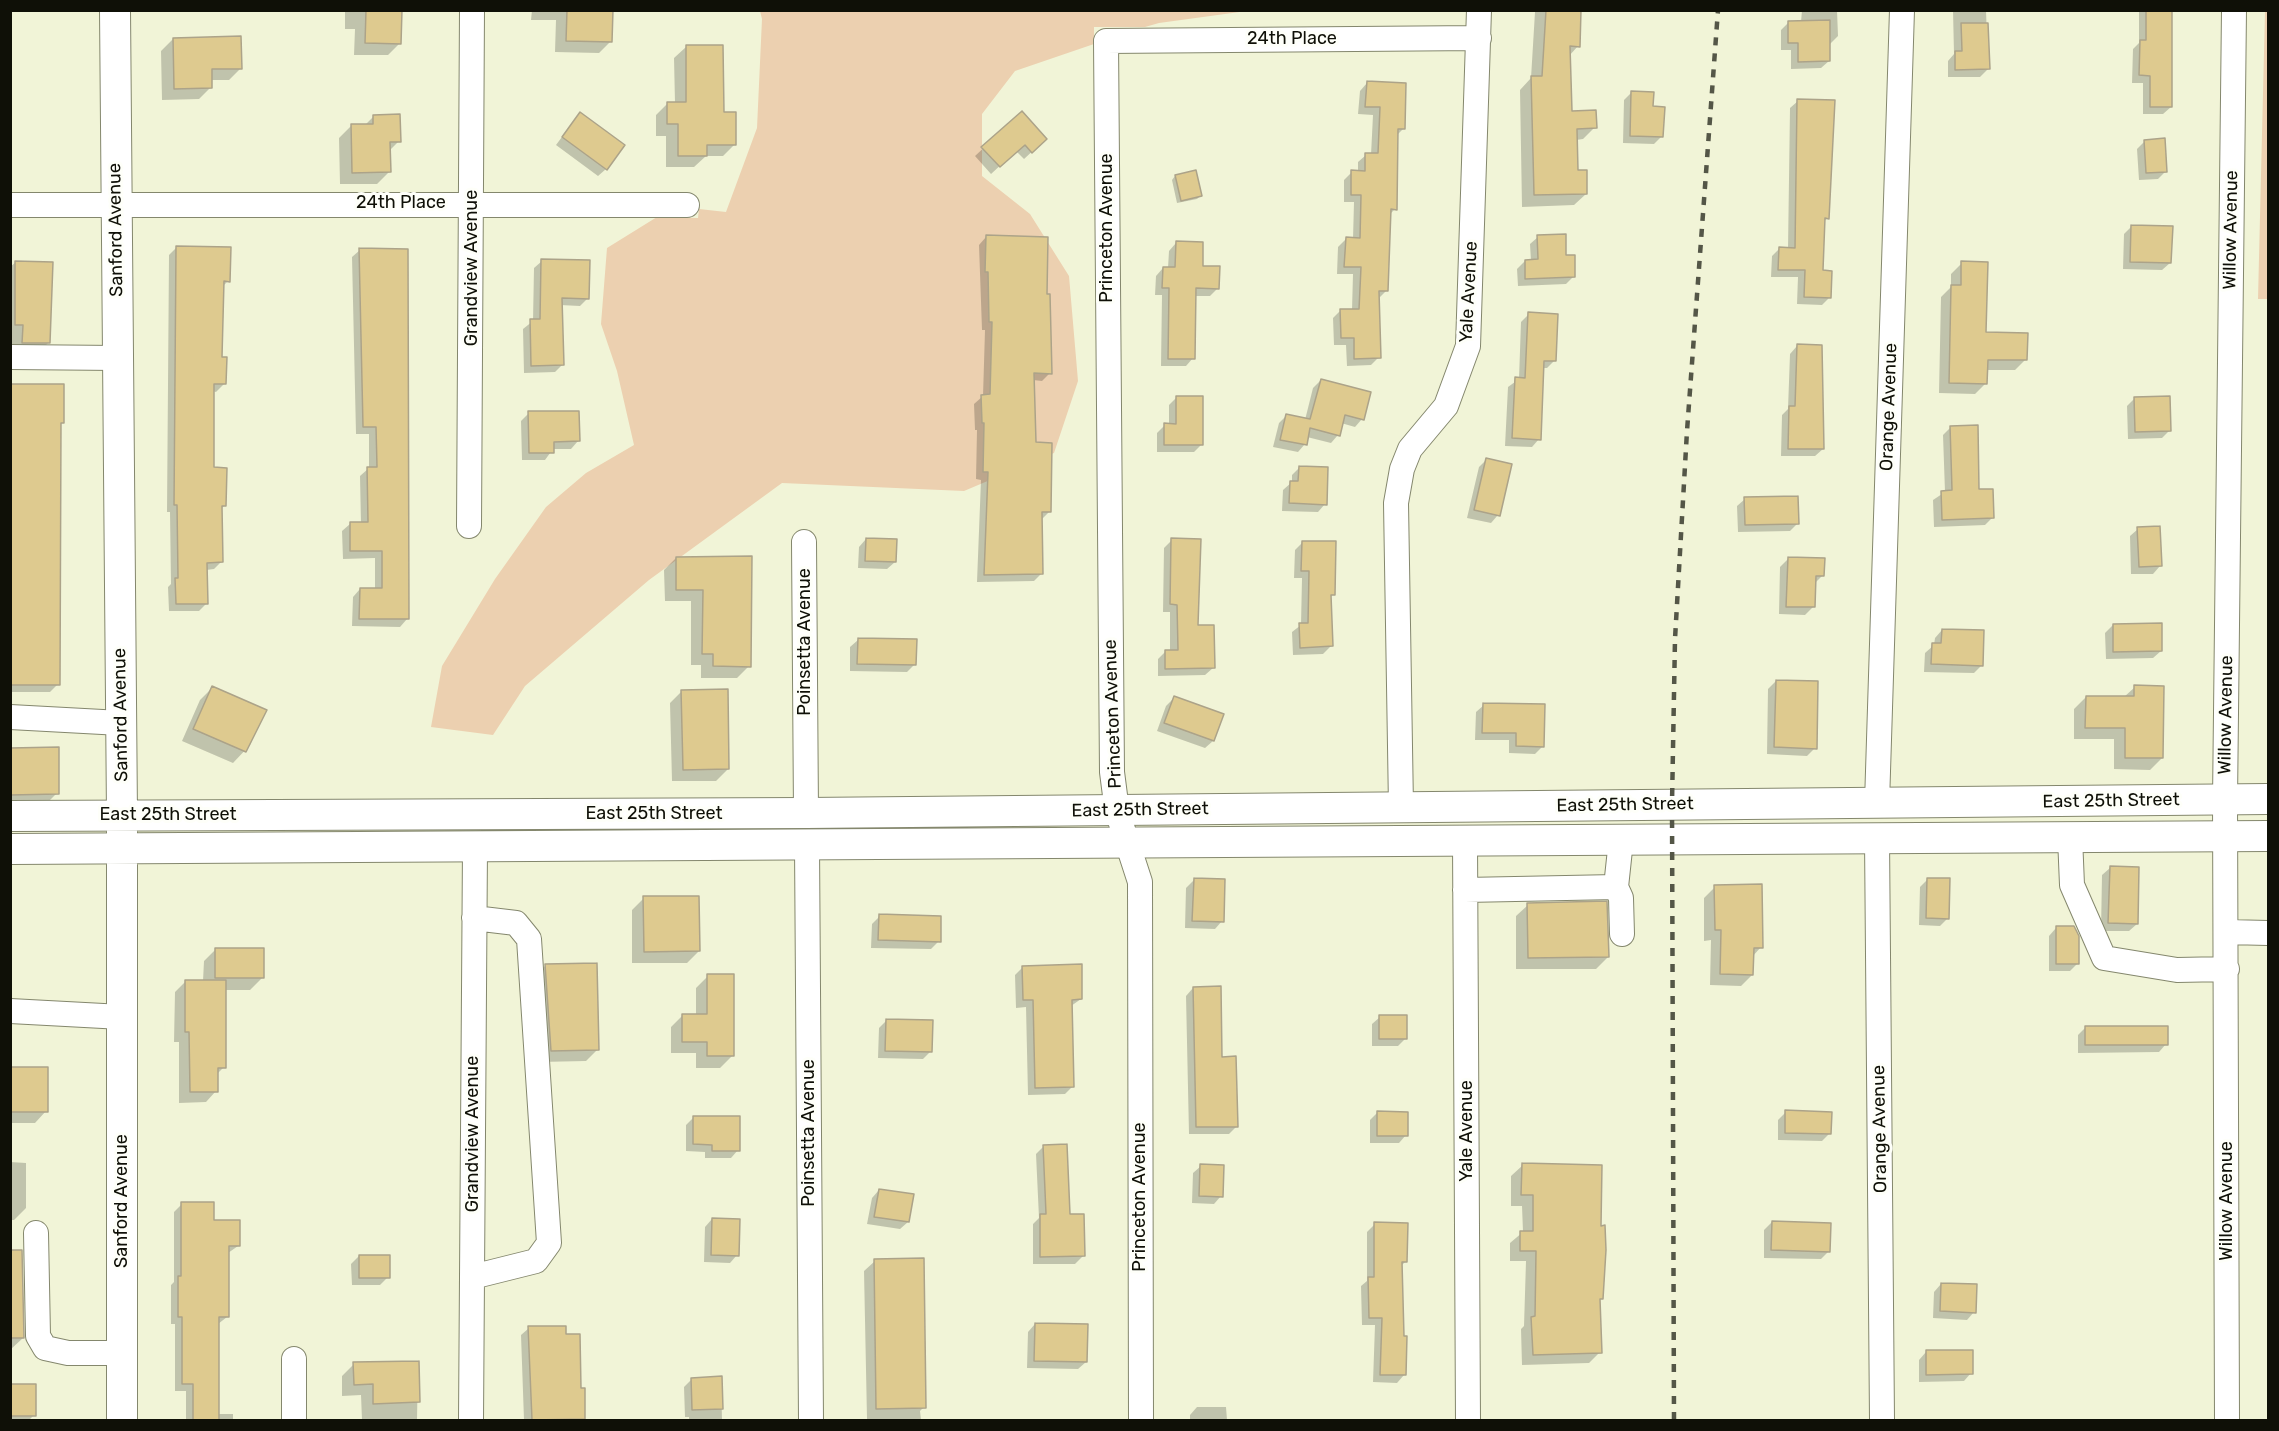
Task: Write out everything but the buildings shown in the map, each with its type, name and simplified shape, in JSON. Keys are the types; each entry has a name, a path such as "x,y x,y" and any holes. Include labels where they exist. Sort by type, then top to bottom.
{"main road":[{"name":"Sanford Avenue","path":"115,10 122,815 122,1420"},
{"name":"East 25th Street","path":"10,816 1117,811 2268,799"},
{"path":"1702,839 1740,823 1862,822 1877,803"},
{"path":"654,844 686,831 786,830 806,813"},
{"name":"East 25th Street","path":"10,849 2268,836"}],"street":[{"name":"Grandview Avenue","path":"469,526 473,203 472,10"},
{"name":"Yale Avenue","path":"1401,807 1396,503 1402,469 1410,449 1446,406 1468,346 1479,10"},
{"name":"Orange Avenue","path":"1877,803 1902,10"},
{"name":"Willow Avenue","path":"2227,1420 2225,800 2234,10"},
{"name":"24th Place","path":"1106,41 1479,38"},
{"name":"Princeton Avenue","path":"1106,41 1112,772 1117,811 1140,882 1140,1420"},
{"name":"24th Place","path":"10,205 473,203 687,205"},
{"path":"10,357 117,358"},
{"name":"Poinsetta Avenue","path":"804,542 806,813"},
{"path":"10,717 121,723"},
{"path":"2070,837 2072,885 2104,958 2177,970 2227,969"},
{"name":"Orange Avenue","path":"1877,838 1882,1420"},
{"name":"Yale Avenue","path":"1465,840 1468,1420"},
{"path":"1621,840 1616,887 1621,898 1622,934"},
{"name":"Poinsetta Avenue","path":"807,845 810,1420"},
{"name":"Grandview Avenue","path":"471,1420 475,847"},
{"path":"1465,890 1616,887"},
{"path":"472,1277 536,1261 549,1243 529,939 516,924 474,918"},
{"path":"2227,933 2268,933"},
{"path":"10,1011 122,1017"},
{"path":"36,1233 38,1336 45,1348 69,1353 121,1353"},
{"path":"294,1359 294,1420"}],"shaded area":[{"path":"2268,10 2268,299 2258,299 2265,11"},
{"path":"760,11 1247,11 1145,27 1094,27 1094,44 1015,71 982,114 982,176 1030,214 1069,276 1078,381 1054,453 964,491 782,483 649,580 525,686 493,735 431,727 442,666 495,579 546,507 586,473 634,445 617,371 601,324 607,248 657,217 698,218 699,209 726,212 757,128 762,19"}],"railway":[{"path":"1674,1420 1672,804 1675,639 1687,431 1718,10"}]}
